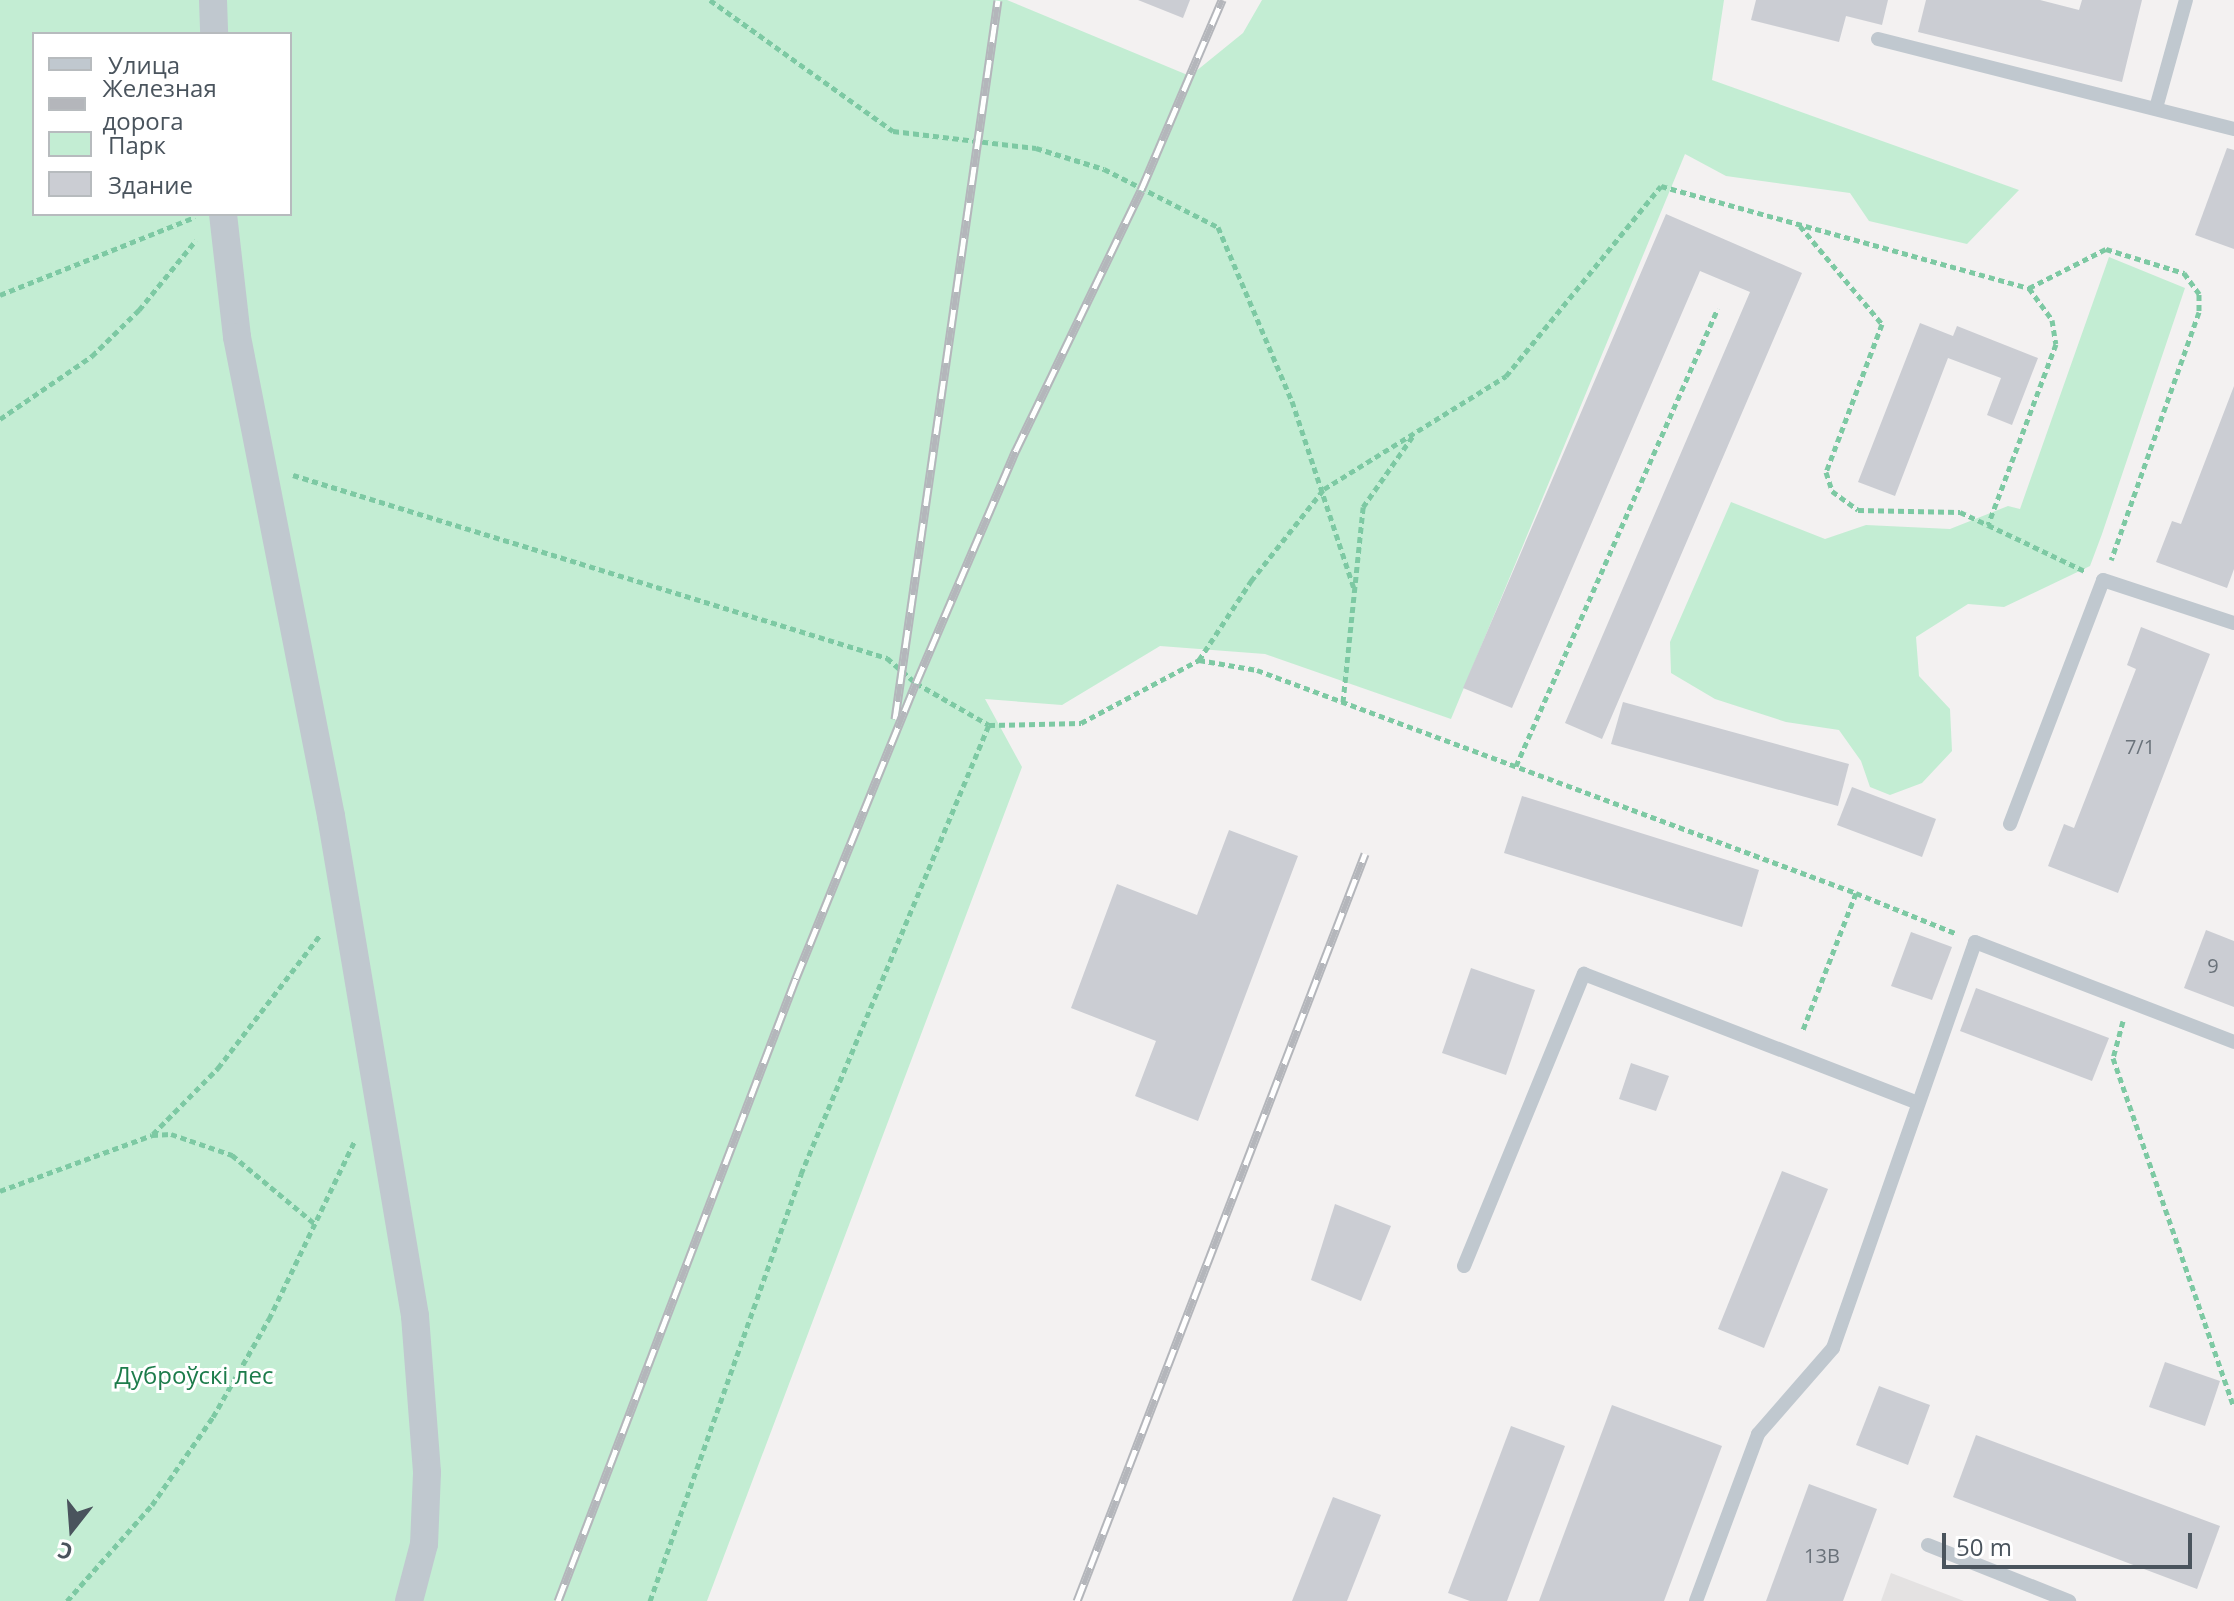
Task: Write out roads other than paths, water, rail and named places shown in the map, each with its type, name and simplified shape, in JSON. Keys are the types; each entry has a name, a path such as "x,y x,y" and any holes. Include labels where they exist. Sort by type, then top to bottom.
{"street":[{"path":"213,0 214,32"},
{"path":"215,220 347,910 415,1316 427,1473 424,1544 409,1601"}],"lane":[{"path":"2156,108 2186,0"},
{"path":"1878,39 2234,129"},
{"path":"2010,824 2103,580 2234,623"},
{"path":"1696,1601 1758,1434 1833,1348 1916,1102 1975,942 2234,1042"},
{"path":"1464,1266 1584,974 1916,1102"},
{"path":"1928,1545 2069,1601"}],"railway":[{"path":"895,719 998,0"},
{"path":"558,1601 796,978 916,683 1016,450 1141,190 1222,0"},
{"path":"1077,1601 1365,854"}],"park label":[{"name":"Дуброўскі лес","path":"194,1375"}]}
